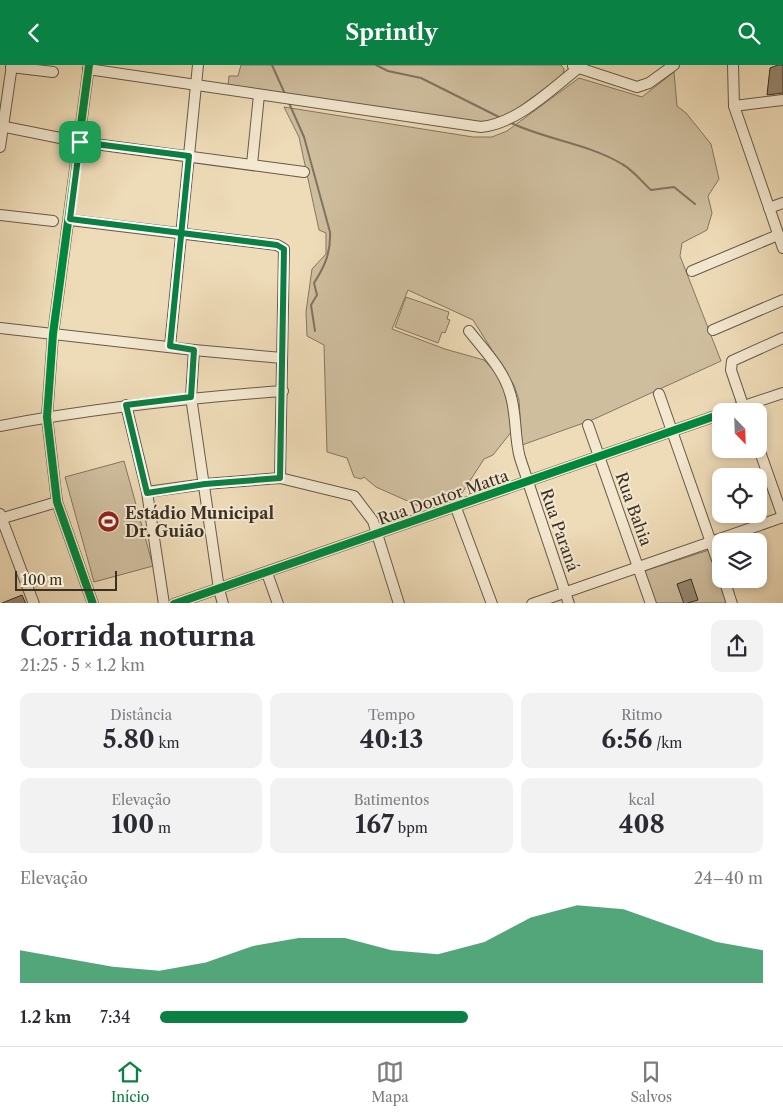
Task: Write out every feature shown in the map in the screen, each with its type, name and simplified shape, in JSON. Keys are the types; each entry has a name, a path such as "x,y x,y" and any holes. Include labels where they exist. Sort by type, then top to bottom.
{"street":[{"path":"170,346 198,65"},
{"path":"93,603 57,502 47,417 53,334 89,67 440,123 493,127 517,115 577,66 636,87 649,83 674,65"},
{"path":"733,65 734,106 783,248"},
{"path":"0,147 1,126 12,66 53,72"},
{"path":"252,164 260,95"},
{"path":"734,106 783,100"},
{"path":"1,126 80,142 304,172"},
{"path":"769,208 783,203"},
{"path":"0,215 54,221"},
{"path":"70,219 277,245 286,253 280,478"},
{"path":"692,271 778,235"},
{"path":"713,330 783,300"},
{"path":"0,328 282,358"},
{"name":"Rua Paraná","path":"469,331 504,377 510,393 515,440 569,603"},
{"path":"742,403 731,370 732,361 736,357 783,338"},
{"path":"194,350 191,397 219,589 224,603"},
{"path":"0,426 126,405 191,397 283,391"},
{"path":"759,403 783,393"},
{"path":"532,603 712,543 659,394"},
{"path":"126,405 147,493 164,603"},
{"name":"Rua Doutor Matta","path":"174,603 456,508 712,417"},
{"name":"Rua Bahia","path":"588,425 651,603"},
{"path":"739,533 783,517 761,458"},
{"path":"147,493 205,484 280,478 354,496 374,521 398,603"},
{"path":"34,603 0,517 57,502"},
{"path":"456,508 492,603"},
{"path":"266,573 278,603"},
{"path":"727,588 732,603"}],"shaded area":[{"path":"241,65 561,65 564,69 563,75 507,116 477,125 228,86 229,76 238,76"},
{"path":"674,72 677,106 686,113 711,144 719,179 708,196 712,213 707,230 682,243 680,256 721,361 592,420 522,445 519,400 514,385 473,320 408,290 392,329 445,349 484,360 498,375 507,389 512,431 493,455 484,459 462,493 421,507 376,487 364,477 361,479 354,477 347,458 327,452 324,345 307,336 306,312 312,269 326,254 326,233 319,230 299,137 284,107 473,137 492,137 507,131 579,78 642,97"},
{"path":"406,297 449,312 447,319 450,320 445,333 442,332 438,343 395,327"},
{"name":"Estádio Municipal Dr. Guião","path":"124,461 153,566 94,582 65,477"},
{"path":"709,550 712,559 712,588 722,588 727,603 655,603 644,571"}],"building":[{"path":"783,65 783,93 767,95 770,68"},
{"path":"691,579 698,600 684,603 677,584"},
{"path":"22,595 26,603 2,603"}],"waterway":[{"path":"272,65 285,94"},
{"path":"376,65 388,71 421,78 501,118"},
{"path":"289,103 304,137 330,232 326,259 314,283 317,295 311,305 315,331"},
{"path":"509,122 609,157 630,169 651,190 674,187 695,204"}],"cycle path":[{"path":"89,65 53,334 47,417 57,502 93,603"},
{"path":"177,603 712,417"}],"place":[{"name":"Estádio Municipal Dr. Guião","path":"109,522"}],"route":[{"path":"80,142 70,219 182,232 277,245 284,249 286,253 280,478 205,484 147,493 126,405 191,397 194,350 170,346 182,232 189,156 80,142"}]}
